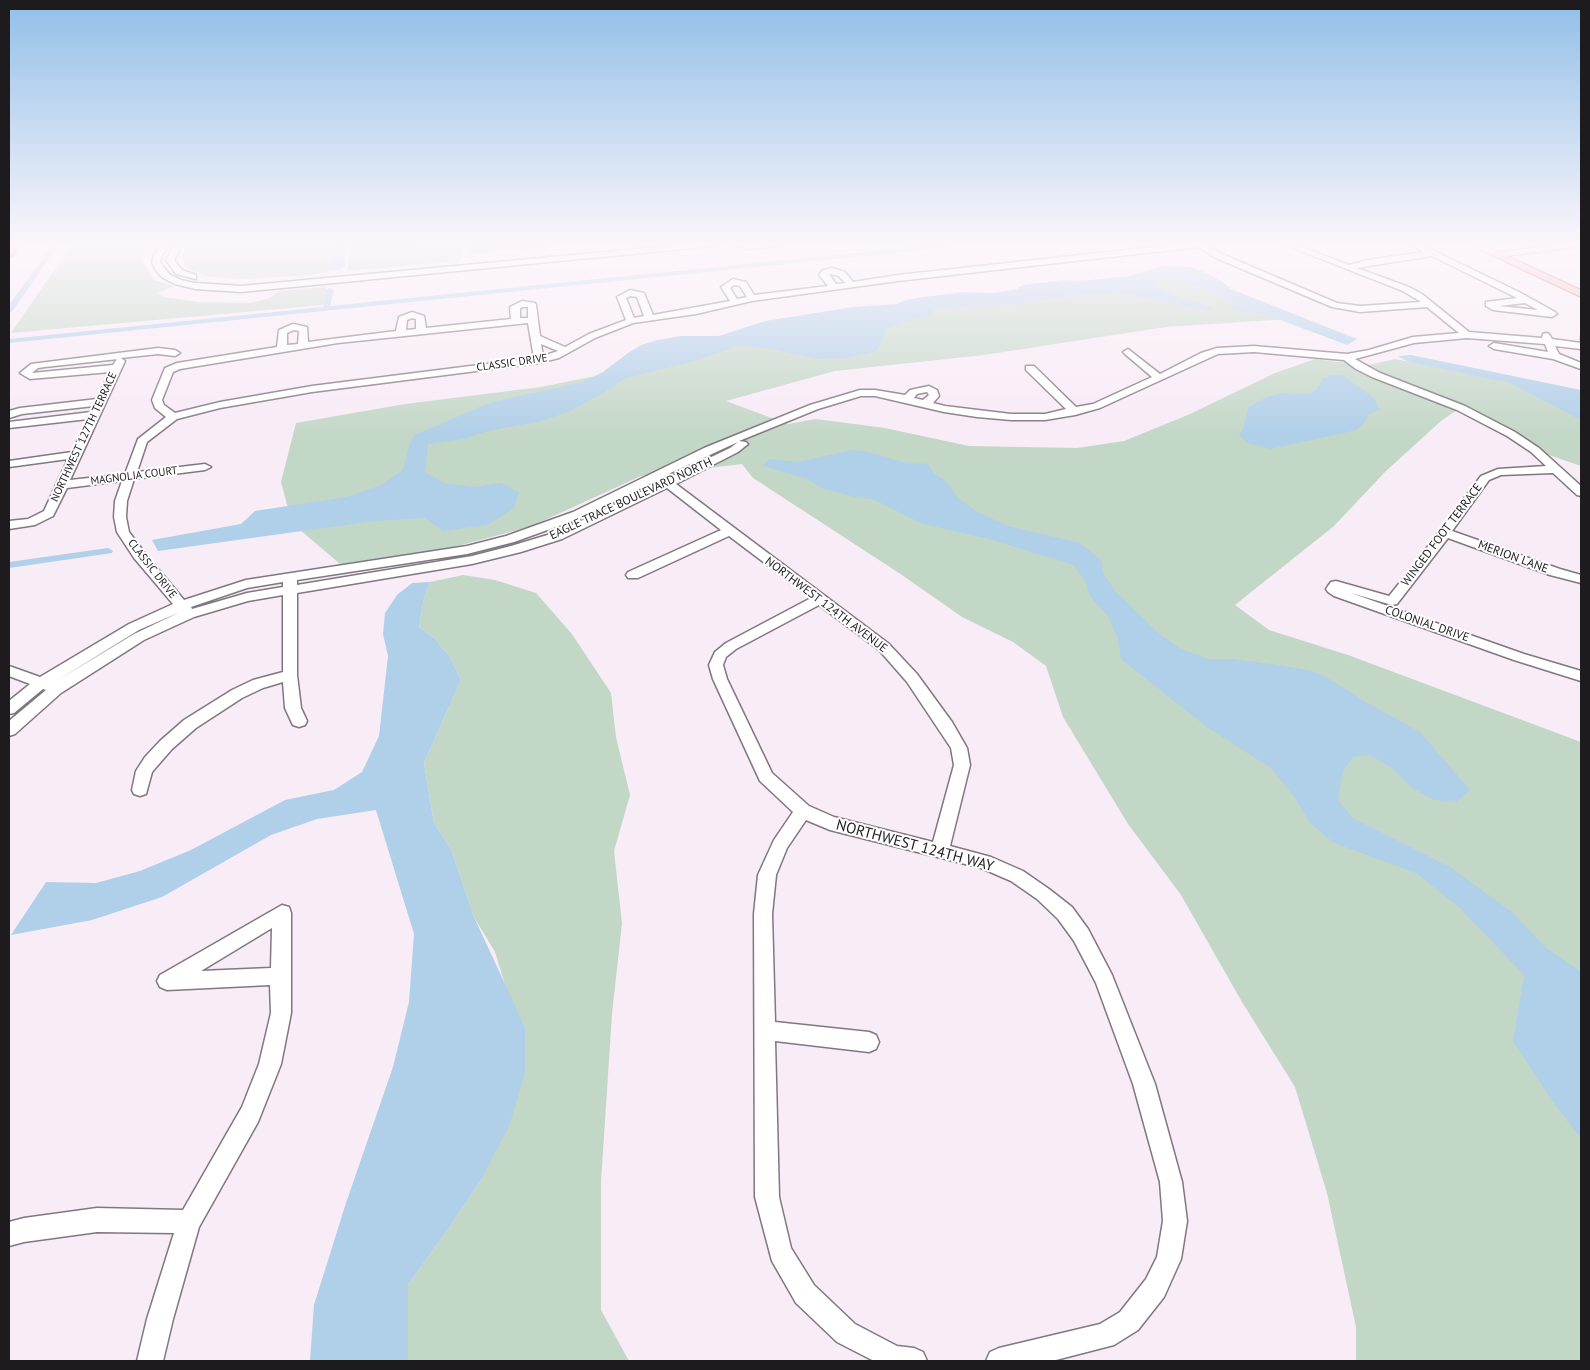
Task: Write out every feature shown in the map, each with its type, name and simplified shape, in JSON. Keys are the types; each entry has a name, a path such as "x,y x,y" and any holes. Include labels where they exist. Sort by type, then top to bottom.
{"street":[{"path":"514,308 516,321"},
{"path":"533,308 534,313 532,320 539,360"},
{"path":"625,308 631,322"},
{"path":"645,308 649,318"},
{"name":"CLASSIC DRIVE","path":"185,610 123,532 120,517 121,501 128,476 142,441 150,432 174,417 220,405 312,389 539,360 556,356 592,336 631,322 709,308"},
{"path":"1353,308 1375,308"},
{"path":"1433,308 1464,332"},
{"path":"1496,308 1552,314 1541,308"},
{"path":"401,334 402,319 412,315 421,318 421,332"},
{"path":"174,417 159,406 157,400 169,370 187,363 303,345 532,320"},
{"path":"282,348 282,332 293,327 304,329 303,345"},
{"path":"1030,368 1075,412 1096,406 1159,378 1204,355 1217,351 1254,349 1347,357 1370,354 1413,340 1464,332 1580,342"},
{"path":"535,338 567,351"},
{"path":"1547,339 1555,356"},
{"path":"1494,346 1555,356 1581,366"},
{"path":"116,368 38,376 30,376 25,373 35,366 45,364 158,351 174,353"},
{"path":"1128,352 1159,378"},
{"name":"NORTHWEST 127TH TERRACE","path":"9,525 31,522 49,513 99,402 124,355"},
{"path":"1347,357 1360,367 1485,420 1535,450 1581,492"},
{"name":"EAGLE TRACE BOULEVARD NORTH","path":"185,610 224,590 290,584 510,540 577,515 734,450 758,430 814,407 860,393 875,393 907,399 914,392 929,389 933,392 934,396 926,403 952,410 1011,417 1045,417 1075,412"},
{"path":"9,414 20,411 99,402"},
{"path":"9,425 94,415"},
{"path":"9,464 75,455"},
{"name":"MAGNOLIA COURT","path":"62,485 205,467"},
{"name":"WINGED FOOT TERRACE","path":"1392,601 1446,533 1485,478 1498,472 1554,469"},
{"name":"NORTHWEST 124TH AVENUE","path":"662,480 884,647 912,678 959,748 962,765 940,850"},
{"path":"633,575 729,531"},
{"name":"MERION LANE","path":"1446,533 1581,580"},
{"path":"290,584 290,675 293,708 298,721"},
{"name":"COLONIAL DRIVE","path":"1392,601 1347,587 1336,585 1333,589 1339,593 1519,657 1581,676"},
{"name":"NORTHWEST 124TH WAY","path":"820,599 731,646 720,655 716,664 720,679 766,777 803,811 830,823 985,862 1017,876 1043,894 1065,913 1081,935 1105,981 1144,1084 1171,1182 1175,1221 1169,1258 1155,1288 1129,1321 1106,1336 999,1361"},
{"path":"9,709 41,683 134,627 185,610"},
{"path":"9,730 56,688 185,610"},
{"path":"9,671 56,688"},
{"path":"140,790 144,772 151,761 190,724 237,694 258,684 290,675"},
{"path":"803,811 780,845 767,875 763,914 768,1197 780,1253 805,1294 846,1333 894,1358 914,1361"},
{"path":"150,1361 160,1319 189,1222 250,1114 270,1064 281,1013 282,913 167,981 280,976"},
{"path":"765,1030 869,1042"},
{"path":"9,1234 24,1230 97,1220 189,1222"}],"green space":[{"path":"28,308 290,308 11,333"},
{"path":"906,308 1263,308 1289,319 1166,327 984,355 835,371 726,401 788,424 816,419 885,428 969,446 1077,448 1124,441 1190,414 1275,373 1315,359 1348,363 1360,367 1395,359 1509,382 1581,419 1581,466 1540,452 1460,408 1441,421 1386,471 1334,526 1235,605 1269,630 1348,655 1581,742 1581,1361 1356,1361 1356,1327 1327,1193 1295,1087 1242,1002 1181,895 1128,824 1063,717 1046,666 1013,642 962,617 899,573 753,478 742,464 641,476 532,526 436,552 340,564 292,523 281,482 296,423 405,404 541,387 615,372 803,320"},
{"path":"463,575 495,580 536,593 572,634 611,693 616,737 630,795 614,851 622,923 612,1014 601,1182 601,1310 629,1361 408,1361 408,1285 481,1180 525,1027 507,991 495,952 474,917 451,849 434,823 424,763 461,680 450,657 434,638 419,627 424,598 430,582"}],"water":[{"path":"847,308 937,308 929,315 886,328 882,342 875,352 845,358 817,359 767,348 738,346 695,361 626,378 600,395 566,413 537,422 488,431 464,439 428,444 425,472 444,483 474,487 501,483 519,492 514,508 487,525 443,531 425,518 374,521 158,551 152,540 241,524 255,511 347,497 381,485 403,470 410,443 415,435 482,406 583,382 603,372 641,345 681,336 719,336 765,321"},
{"path":"1195,308 1212,308 1210,311"},
{"path":"1231,308 1279,308 1357,339 1347,345 1262,313 1230,310"},
{"path":"1411,355 1581,390 1581,420 1510,383 1409,362 1397,356"},
{"path":"1332,375 1343,375 1375,399 1380,410 1369,414 1365,422 1357,430 1270,449 1247,443 1239,434 1244,427 1248,408 1257,402 1269,396 1284,393 1309,394 1317,389 1323,378"},
{"path":"852,450 868,452 902,462 928,464 934,473 947,482 958,498 974,510 1008,526 1080,543 1101,560 1104,575 1115,591 1157,632 1179,648 1208,659 1232,659 1271,664 1303,669 1323,675 1420,732 1470,790 1456,802 1434,800 1412,788 1392,768 1370,755 1353,757 1343,771 1338,800 1353,818 1450,867 1512,912 1545,947 1581,972 1581,1139 1551,1099 1513,1041 1524,975 1460,908 1416,873 1334,843 1311,824 1295,798 1271,768 1207,727 1121,659 1118,639 1108,616 1090,596 1085,581 1074,565 989,539 923,524 873,499 855,497 822,488 807,479 763,466 769,459 798,462"},
{"path":"430,582 424,598 419,627 434,638 450,657 461,680 424,763 434,823 451,849 474,917 525,1027 525,1072 510,1124 481,1180 408,1285 408,1361 310,1361 314,1305 346,1203 393,1067 409,1002 414,934 376,810 317,819 271,835 162,897 92,920 11,935 46,882 96,883 140,871 191,850 285,800 334,790 362,772 379,736 388,656 383,634 385,613 397,595 412,583"}],"waterway":[{"path":"326,309 334,308"},
{"path":"9,341 326,309"},
{"path":"9,565 108,551"}]}
